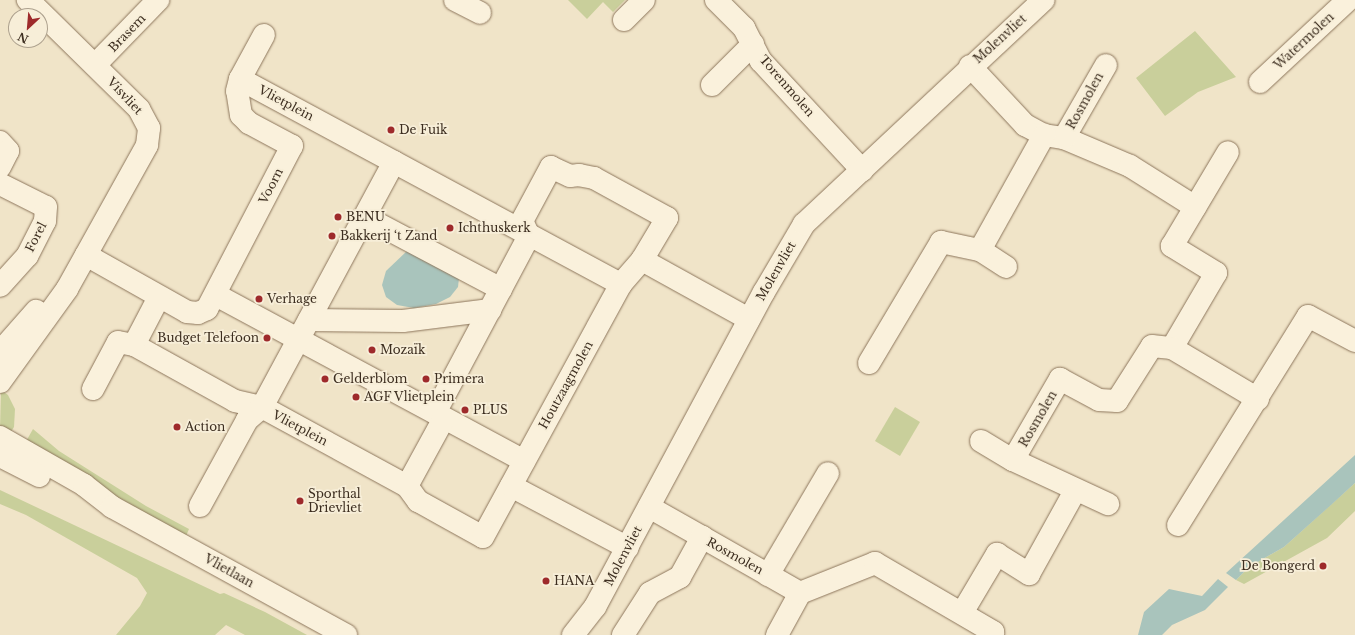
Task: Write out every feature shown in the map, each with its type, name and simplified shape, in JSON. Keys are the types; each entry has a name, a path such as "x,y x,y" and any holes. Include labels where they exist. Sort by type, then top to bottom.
{"street":[{"name":"Visvliet","path":"0,382 56,306 147,144 148,128 139,109 28,0"},
{"name":"Brasem","path":"95,65 158,0"},
{"path":"455,0 480,13"},
{"path":"624,20 644,0"},
{"name":"Torenmolen","path":"716,0 744,28 762,60 862,170"},
{"name":"Molenvliet","path":"573,635 595,607 628,548 749,319 804,224 970,66 1042,0"},
{"name":"Watermolen","path":"1260,82 1348,0"},
{"name":"Voorn","path":"86,255 187,312 198,313 207,309 216,295 292,146 249,123 241,115 237,91 240,79 264,35"},
{"path":"712,85 752,44"},
{"name":"Rosmolen","path":"980,250 1054,137 1106,64"},
{"name":"Rosmolen","path":"970,66 1025,124 1054,137 1130,166 1195,207"},
{"name":"Vlietplein","path":"240,79 394,162 526,229"},
{"path":"0,142 8,151 0,167"},
{"path":"1172,348 1216,273 1172,246 1228,152"},
{"name":"Vlietplein","path":"394,162 262,407 412,493"},
{"name":"Houtzaagmolen","path":"412,493 483,537 621,284 642,260 667,218 594,178 580,175 570,176 551,167 526,229"},
{"name":"Forel","path":"0,184 46,207 45,221 27,256 0,286"},
{"path":"365,217 501,289"},
{"path":"412,493 440,415 501,289 526,229 621,284"},
{"path":"869,363 942,242 980,250 1006,267"},
{"name":"Visvliet","path":"0,352 86,255"},
{"path":"642,260 749,319"},
{"path":"216,295 524,461"},
{"path":"134,345 159,297"},
{"path":"309,320 403,321 490,310"},
{"path":"1178,525 1308,316 1355,341"},
{"path":"93,389 118,342 134,345 235,401 262,407"},
{"name":"Rosmolen","path":"1013,460 1060,379 1099,400 1117,401 1152,346 1172,348 1258,398"},
{"path":"200,506 247,420 262,407"},
{"name":"Vlietlaan","path":"0,437 84,485 112,507 346,635"},
{"name":"Rosmolen","path":"981,441 1013,460 1075,491 1108,504"},
{"name":"Vlietlaan","path":"0,456 82,498 112,507"},
{"name":"Rosmolen","path":"768,574 828,473"},
{"path":"511,486 628,548"},
{"path":"962,613 997,554 1029,574 1075,491"},
{"name":"Rosmolen","path":"649,507 800,593"},
{"name":"Rosmolen","path":"623,635 650,594 680,577 702,537"},
{"path":"777,635 800,593 875,563 993,632 991,635"},
{"name":"Molenvliet","path":"586,635 595,607"}],"green space":[{"path":"568,0 625,0 613,12 603,2 587,19"},
{"path":"1195,31 1236,77 1198,92 1165,116 1136,78"},
{"path":"1,390 8,395 15,409 14,427 8,437 0,429"},
{"path":"895,407 920,422 900,456 875,441"},
{"path":"33,429 59,451 146,506 189,529 186,536 24,445"},
{"path":"1355,483 1355,511 1327,538 1244,584 1236,580 1249,567 1284,547"},
{"path":"0,490 220,594 224,593 265,612 307,635 245,635 226,625 215,635 116,635 140,606 147,593 137,578 26,515 0,504"}],"water":[{"path":"408,250 459,278 458,287 450,297 436,304 414,308 397,305 386,297 382,285 386,271"},
{"path":"1355,455 1355,483 1331,505 1284,547 1249,567 1236,580 1226,573"},
{"path":"1218,579 1228,587 1205,610 1172,625 1162,635 1138,635 1144,612 1169,589 1202,596"}],"place":[{"name":"De Fuik","path":"391,130"},
{"name":"BENU","path":"338,217"},
{"name":"Ichthuskerk","path":"450,228"},
{"name":"Bakkerij ‘t Zand","path":"332,236"},
{"name":"Verhage","path":"259,299"},
{"name":"Budget Telefoon","path":"267,338"},
{"name":"Mozaïk","path":"372,350"},
{"name":"Gelderblom","path":"325,379"},
{"name":"Primera","path":"426,379"},
{"name":"AGF Vlietplein","path":"356,397"},
{"name":"PLUS","path":"465,410"},
{"name":"Action","path":"177,427"},
{"name":"Sporthal Drievliet","path":"300,501"},
{"name":"De Bongerd","path":"1323,566"},
{"name":"HANA","path":"546,581"}]}
